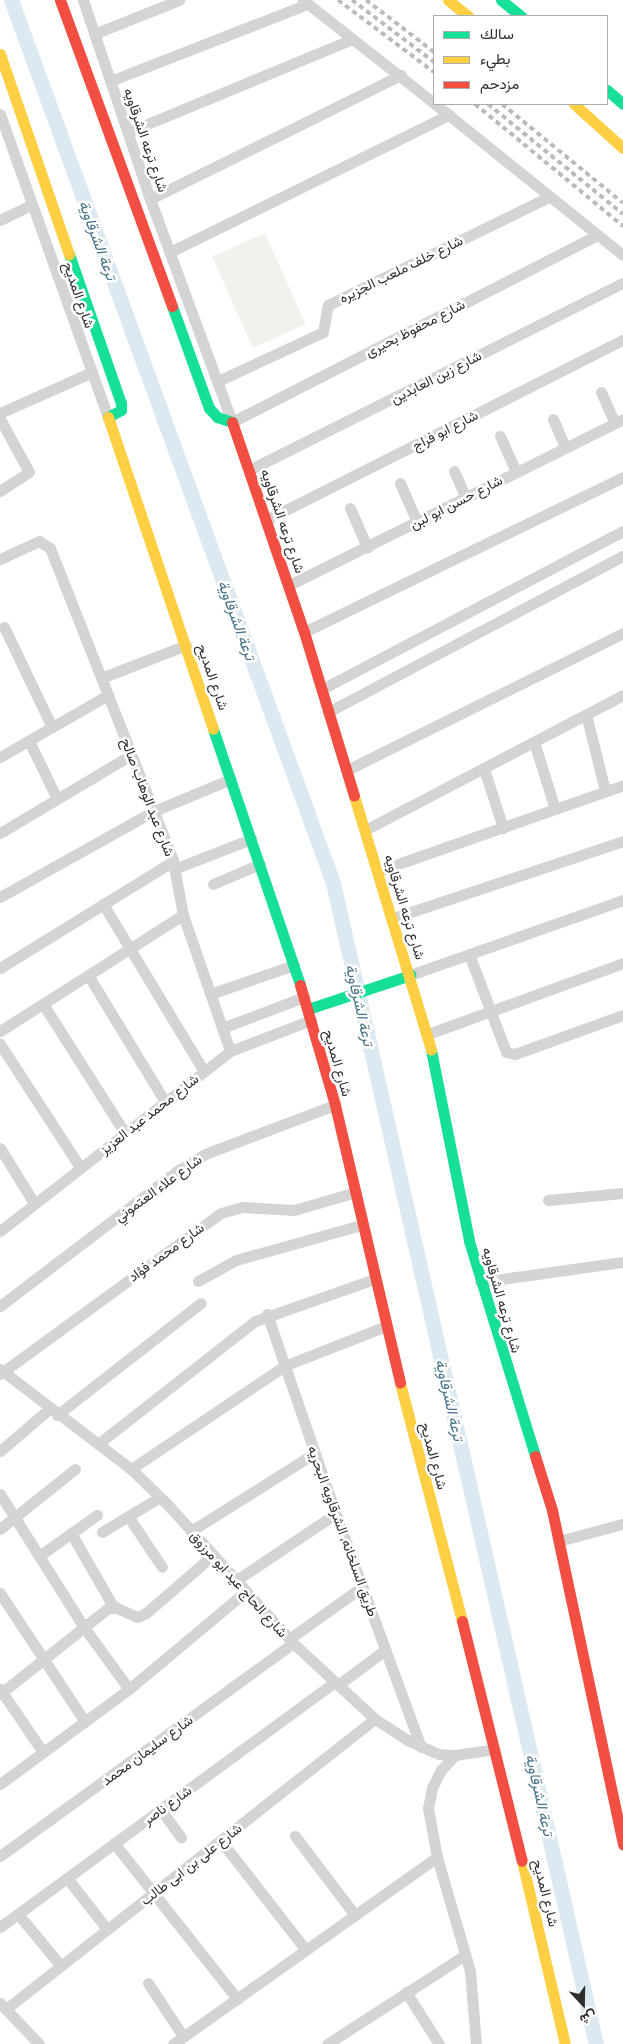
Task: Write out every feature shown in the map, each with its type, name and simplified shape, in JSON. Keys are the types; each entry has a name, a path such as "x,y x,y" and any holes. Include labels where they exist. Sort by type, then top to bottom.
{"main road":[{"path":"60,0 209,408 217,417 232,422"},
{"path":"448,0 467,15"},
{"path":"508,2 520,15"},
{"path":"0,54 121,403 121,410 108,417"},
{"path":"608,91 623,104"},
{"path":"575,105 623,148"},
{"name":"شارع المديح","path":"108,417 294,965 335,1105 353,1193 374,1279 495,1749 566,2044"},
{"name":"شارع ترعه الشرقاويه","path":"232,422 289,585 428,1034 480,1282 544,1481 559,1541 621,1825 623,1845"},
{"path":"309,1015 332,1002 410,975"}],"street":[{"name":"شارع ترعه الشرقاويه","path":"84,0 150,199 232,422"},
{"path":"94,34 179,0"},
{"path":"110,81 305,2 433,101"},
{"path":"128,132 352,39"},
{"path":"150,199 401,75"},
{"path":"437,105 548,197 623,255"},
{"name":"شارع المديح","path":"0,114 90,373 108,417"},
{"path":"170,252 449,115"},
{"name":"شارع خلف ملعب الجزيره","path":"218,381 322,332 328,305 548,197"},
{"path":"0,220 31,205"},
{"name":"شارع محفوظ بحيرى","path":"232,422 598,235"},
{"name":"شارع زين العابدين","path":"249,470 623,283"},
{"name":"شارع ابو فراج","path":"266,520 623,340"},
{"path":"0,491 28,475 1,413 90,373"},
{"path":"601,392 619,421"},
{"path":"553,419 565,448"},
{"name":"شارع حسن ابو لبن","path":"289,585 619,421"},
{"path":"500,436 516,472"},
{"path":"454,471 466,498"},
{"path":"304,632 623,477"},
{"path":"400,483 417,522"},
{"path":"350,508 367,547"},
{"path":"322,689 623,530"},
{"name":"شارع عبد الوهاب صالح","path":"0,559 39,541 50,548 174,865 183,915 230,1051"},
{"path":"328,712 623,556"},
{"path":"4,627 52,727"},
{"path":"347,770 623,633"},
{"path":"101,678 186,645"},
{"path":"2,752 28,741 108,695"},
{"path":"365,830 623,695"},
{"path":"586,714 605,791"},
{"path":"28,741 57,799"},
{"path":"534,742 555,810"},
{"path":"0,833 132,755"},
{"path":"484,769 503,828"},
{"path":"0,897 154,812 231,779"},
{"path":"378,871 623,785"},
{"path":"0,968 103,904 174,865 251,839"},
{"path":"393,918 623,841"},
{"path":"213,884 260,864"},
{"path":"410,975 623,900"},
{"path":"103,904 203,1070"},
{"path":"0,1031 183,915"},
{"path":"469,954 503,1049 515,1054 623,1015"},
{"path":"428,1034 623,963"},
{"path":"210,994 294,965"},
{"path":"88,975 164,1100"},
{"path":"222,1028 304,997"},
{"path":"43,1004 125,1133"},
{"name":"شارع محمد عبد العزيز","path":"0,1231 164,1100 230,1051 309,1015"},
{"path":"0,1044 80,1167"},
{"name":"شارع علاء العتموني","path":"0,1306 177,1171 205,1154 335,1105"},
{"path":"0,1148 34,1203"},
{"name":"شارع محمد فؤاد","path":"1,1371 221,1213 242,1207 294,1210 353,1193"},
{"path":"548,1200 623,1193"},
{"path":"198,1281 236,1260 361,1225"},
{"path":"480,1282 623,1262"},
{"path":"98,1444 266,1314 374,1279"},
{"path":"0,1451 201,1302"},
{"name":"طريق السلخانه, الشرقاويه البحريه","path":"266,1314 335,1514 422,1746"},
{"path":"131,1469 284,1366 386,1326"},
{"name":"شارع الحاج عيد ابو مرزوق","path":"1,1371 131,1469 160,1497 291,1641 375,1719 439,1754 455,1755 495,1749"},
{"path":"191,1531 315,1454"},
{"path":"0,1530 75,1469"},
{"path":"0,1494 83,1626 129,1689"},
{"path":"102,1532 160,1497"},
{"path":"235,1581 335,1514"},
{"path":"39,1556 97,1515"},
{"path":"128,1516 162,1567"},
{"path":"623,1517 623,1528"},
{"path":"559,1541 622,1524"},
{"path":"71,1533 114,1608"},
{"path":"43,1752 1,1692 108,1608 114,1608 137,1617 146,1613 213,1555"},
{"name":"شارع سليمان محمد","path":"0,1856 362,1588"},
{"path":"0,1784 129,1689 245,1592"},
{"path":"0,1593 85,1722"},
{"name":"شارع ناصر","path":"0,1927 114,1843 386,1650"},
{"name":"شارع على بن ابى طالب","path":"3,2006 61,1966 375,1719"},
{"path":"455,1755 441,1770 432,1788 428,1808 437,1857 466,1955 473,1988 475,2043"},
{"path":"161,1810 181,1838"},
{"path":"295,1836 355,1915"},
{"path":"221,1841 306,1950"},
{"path":"114,1843 237,1999"},
{"path":"173,2044 437,1857"},
{"path":"67,1878 107,1929"},
{"path":"18,1914 61,1966"},
{"path":"327,2044 466,1955"},
{"path":"148,1983 184,2036"},
{"path":"406,1992 439,2044"},
{"path":"3,2006 38,2044"}],"shaded area":[{"path":"265,233 306,324 253,348 212,257"}],"waterway":[{"name":"ترعة الشرقاوية","path":"11,0 333,883 596,2044"}],"railway":[{"path":"338,0 433,71"},
{"path":"352,0 433,61"},
{"path":"366,0 433,51"},
{"path":"476,105 623,226"},
{"path":"489,105 623,214"},
{"path":"503,105 623,203"}],"traffic: fast":[{"path":"501,0 520,15"},
{"path":"608,91 623,104"},
{"path":"69,254 121,403 121,410 108,417"},
{"path":"172,306 209,408 217,417 232,422"},
{"path":"213,729 300,985"},
{"path":"308,1009 410,975"},
{"path":"431,1050 469,1241 535,1456"}],"traffic: slow":[{"path":"448,0 467,15"},
{"path":"0,54 69,254"},
{"path":"575,105 623,148"},
{"path":"108,417 213,729"},
{"path":"354,796 431,1050"},
{"path":"400,1383 462,1621"},
{"path":"522,1861 565,2044"}],"traffic: jam":[{"path":"60,0 172,306"},
{"path":"232,422 304,632 354,796"},
{"path":"300,985 335,1105 400,1383"},
{"path":"535,1456 552,1510 623,1845"},
{"path":"462,1621 522,1861"}]}
